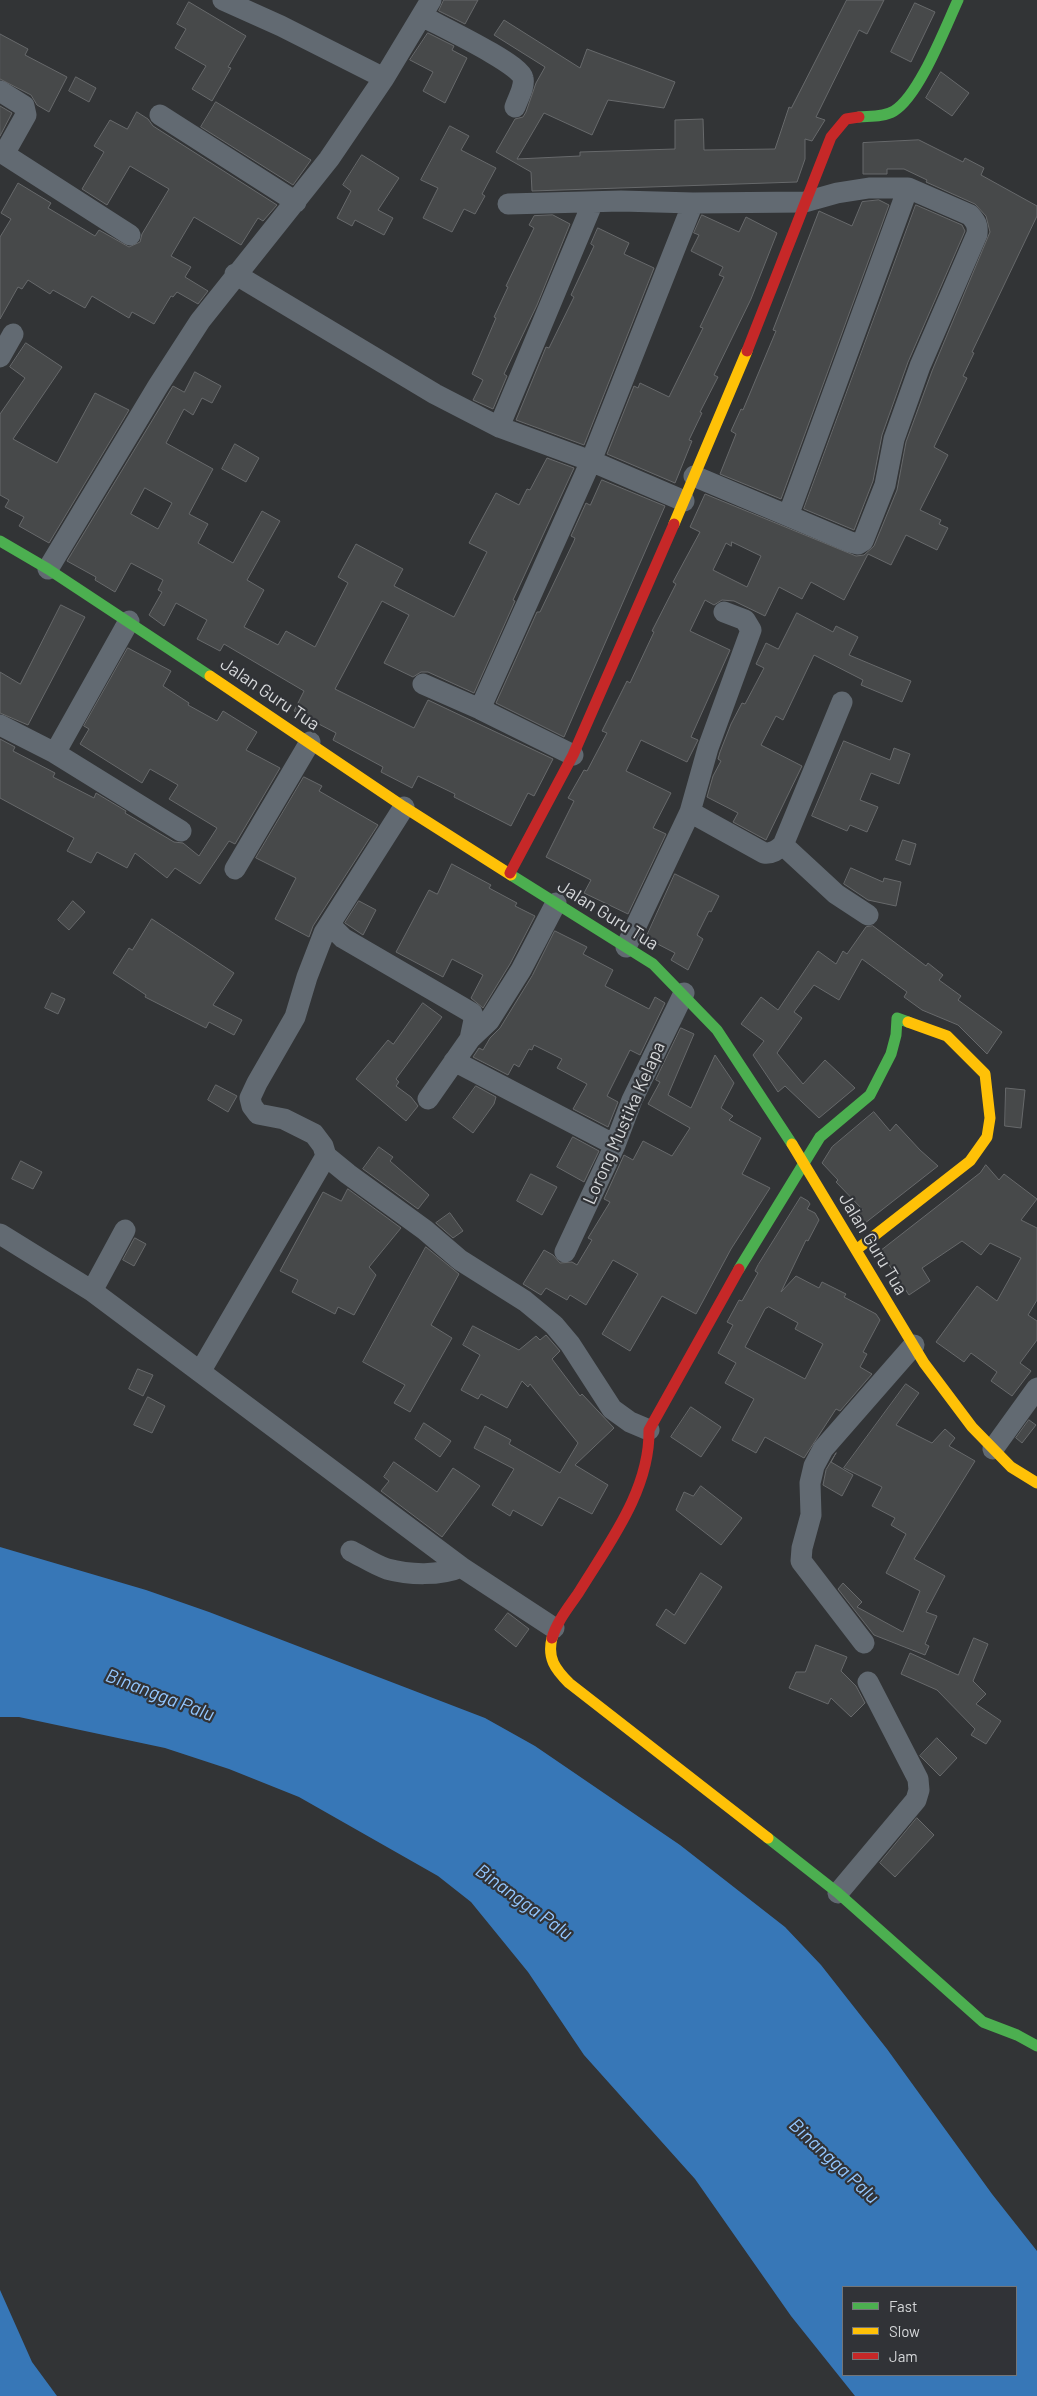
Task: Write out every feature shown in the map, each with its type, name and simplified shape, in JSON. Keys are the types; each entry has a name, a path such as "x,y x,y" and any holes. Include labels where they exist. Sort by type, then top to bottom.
{"street":[{"path":"223,0 281,26 384,78"},
{"path":"510,873 573,754 684,501 741,366 831,137 839,124 851,118 887,114 896,110 918,80 958,0"},
{"path":"48,569 163,378 200,321 235,274 296,202 384,78 427,8 521,72 523,87 515,107"},
{"path":"0,91 24,106 26,115 2,157 130,234"},
{"path":"160,115 296,202"},
{"path":"508,204 805,202 837,193 869,188 908,188 970,215 978,227 907,402 894,439 885,485 863,542 858,544 694,476"},
{"path":"788,516 908,188"},
{"path":"499,427 593,202"},
{"path":"480,709 591,461 693,203"},
{"path":"235,274 435,394 499,427 591,461 684,501"},
{"path":"0,357 13,334"},
{"name":"Jalan Guru Tua","path":"0,541 48,569 129,621 404,807 653,964 718,1030 804,1162 924,1363 972,1427 1012,1467 1037,1483"},
{"path":"626,947 690,812 708,748 751,630 745,620 724,612"},
{"path":"55,753 129,621"},
{"path":"423,684 573,754"},
{"path":"690,812 764,852 774,852 783,845 842,702"},
{"path":"0,725 55,753 181,831"},
{"path":"234,869 310,742"},
{"path":"404,807 318,947 295,1017 256,1083 250,1098 252,1106 258,1114 284,1119 314,1134 323,1146 326,1156 426,1230 460,1260 525,1301 554,1326 570,1344 612,1409 630,1422 649,1430"},
{"path":"783,845 836,894 868,915"},
{"path":"428,1099 470,1039 490,1021 521,970 556,903"},
{"path":"330,925 343,938 472,1013 474,1020 470,1039"},
{"name":"Lorong Mustika Kelapa","path":"565,1252 615,1145 632,1100 684,994"},
{"path":"856,1250 970,1161 988,1137 990,1099 985,1074 947,1036 897,1018 896,1035 891,1054 870,1095 820,1137 745,1257 649,1430 648,1456 644,1474 624,1514 576,1596 554,1628 550,1660 556,1670 569,1683 838,1894 958,1998 982,2022 1017,2035 1037,2046"},
{"path":"454,1061 615,1145"},
{"path":"200,1372 326,1156"},
{"path":"92,1291 125,1230"},
{"path":"0,1234 92,1291 461,1566 554,1628"},
{"path":"864,1643 801,1561 802,1548 812,1515 811,1474 823,1449 914,1345"},
{"path":"993,1449 1037,1388"},
{"path":"351,1551 386,1569 414,1574 452,1570 461,1566"},
{"path":"838,1894 916,1800 919,1790 918,1778 868,1682"}],"water":[{"name":"Binangga Palu","path":"0,1547 146,1590 209,1612 485,1718 535,1746 680,1845 785,1927 821,1965 887,2049 992,2194 1037,2251 1037,2396 855,2396 791,2316 695,2179 584,2055 528,1972 471,1902 438,1876 299,1797 229,1769 165,1748 19,1717 0,1717"},
{"path":"0,2290 32,2362 57,2396 0,2396"}],"building":[{"path":"444,0 478,0 465,24 439,11"},
{"path":"847,0 884,0 867,34 859,30 816,117 825,120 812,141 805,139 805,159 797,182 532,191 531,172 496,152 515,119 523,117 526,112 536,83 545,67 494,35 504,20 580,68 587,49 675,82 664,108 608,100 592,135 544,113 517,159 580,156 580,152 675,149 675,120 703,119 704,150 775,149 789,107 791,108"},
{"path":"189,2 246,36 228,67 231,68 212,101 192,89 206,66 175,48 186,29 177,24"},
{"path":"915,3 935,12 911,62 891,52"},
{"path":"428,33 454,46 452,50 467,58 445,103 423,91 433,72 410,60"},
{"path":"0,34 28,49 25,55 67,77 49,112 37,105 31,95 0,79"},
{"path":"941,72 969,93 952,116 926,98"},
{"path":"76,77 96,88 89,102 69,91"},
{"path":"216,102 311,160 293,185 201,127"},
{"path":"0,106 12,113 0,136"},
{"path":"137,112 148,119 153,126 277,205 263,221 258,218 241,245 194,217 171,256 191,267 185,277 208,291 198,304 177,292 173,297 171,296 154,324 132,312 129,318 92,296 85,308 53,290 50,294 28,280 22,289 18,287 0,319 0,237 11,219 1,213 18,183 51,203 48,208 95,236 99,230 129,247 140,242 142,234 169,189 130,166 107,205 82,189 104,152 94,146 110,120 127,129"},
{"path":"450,126 469,136 461,150 496,168 482,194 485,196 475,214 464,209 452,232 423,218 438,188 421,180"},
{"path":"919,140 963,162 965,158 984,168 981,175 1037,206 1037,216 972,352 974,353 963,376 967,378 934,447 948,455 920,510 941,520 939,524 948,528 937,550 906,535 891,565 868,554 844,600 811,582 802,599 779,587 765,616 734,601 722,600 714,605 705,600 690,631 730,650 691,737 698,740 687,762 641,740 626,771 671,793 653,828 666,834 628,914 584,893 591,880 546,857 574,801 568,798 584,770 587,771 607,733 602,731 627,681 630,683 654,632 652,631 676,584 673,582 700,532 690,527 705,494 856,556 864,555 874,546 897,490 906,442 932,371 990,232 986,216 975,204 926,182 927,180 904,169 887,169 887,174 863,174 863,143","holes":["732,542 761,556 747,587 713,570 726,543 731,546"]},
{"path":"362,155 399,178 378,210 393,218 384,235 355,220 352,226 337,218 351,191 343,185"},
{"path":"879,200 889,205 781,499 720,474 736,434 731,431 741,409 743,410 776,331 773,330 819,211 852,226 862,202"},
{"path":"916,205 962,225 965,231 908,362 882,435 873,481 854,530 804,509"},
{"path":"553,215 570,224 537,305 504,374 507,376 493,409 473,400 483,380 472,374 508,287 506,286 534,228 529,225 534,216"},
{"path":"702,215 739,232 746,217 777,233 751,299 714,375 718,377 700,412 702,413 689,440 692,441 675,483 607,454 634,386 638,388 640,383 669,397 703,328 700,327 724,277 719,275 723,267 691,251 699,235 694,233"},
{"path":"598,228 629,243 624,254 654,268 584,445 516,420 546,347 549,348 574,297 571,295 594,246 591,244"},
{"path":"26,343 62,367 13,439 57,463 95,393 129,410 49,543 19,526 24,517 5,507 9,500 0,495 0,414 25,378 10,367"},
{"path":"195,372 221,386 212,403 202,398 193,415 184,409 166,443 213,469 189,514 208,524 198,543 233,563 262,511 280,521 247,580 264,590 244,627 278,645 286,631 315,647 348,583 338,577 356,544 403,569 394,586 454,617 487,552 469,543 496,493 519,505 527,489 530,490 547,458 574,468 513,600 515,601 474,693 428,672 421,672 413,677 384,663 409,615 382,601 335,689 414,728 428,700 553,759 534,796 528,793 511,826 454,797 455,794 418,776 412,788 381,772 383,767 333,740 336,733 294,711 304,691 224,644 220,651 197,639 207,620 176,603 164,626 149,615 162,592 158,590 163,580 131,563 115,592 95,580 96,577 67,561 173,386 184,392","holes":["145,488 172,503 158,529 131,514"]},
{"path":"235,444 259,458 246,482 222,469"},
{"path":"602,480 665,506 564,737 496,703 537,612 540,612 574,541 575,538 571,536 586,503 590,505"},
{"path":"61,605 85,617 28,725 0,713 0,672 20,684"},
{"path":"797,613 833,632 836,626 858,637 849,655 911,681 902,702 861,685 863,680 814,655 783,720 776,716 761,745 802,766 766,840 733,822 738,813 707,797 713,776 721,761 718,759 731,724 742,703 745,704 764,668 756,664 766,643 778,649"},
{"path":"128,648 171,671 163,686 189,703 188,705 217,721 223,711 257,732 246,750 280,768 235,844 229,841 200,884 175,868 167,878 135,853 127,868 97,852 91,863 67,851 74,838 0,798 0,739 15,747 13,751 55,773 53,777 94,798 96,793 126,811 125,813 174,842 183,843 199,856 217,828 169,799 178,785 150,769 142,783 80,744 89,729 84,726"},
{"path":"844,741 890,760 894,748 910,754 899,784 871,773 860,800 878,807 867,832 850,825 847,831 812,816"},
{"path":"304,777 322,786 319,791 378,825 313,926 309,937 275,919 296,878 256,858"},
{"path":"903,840 916,844 910,865 896,860"},
{"path":"452,864 491,885 489,888 517,903 515,906 535,916 510,964 483,1008 471,998 483,975 452,959 443,977 396,952 429,890 437,894"},
{"path":"851,868 883,882 884,878 901,882 896,906 868,900 844,884"},
{"path":"675,874 719,896 697,935 703,939 688,970 671,960 675,953 646,938"},
{"path":"73,901 85,912 69,930 58,920"},
{"path":"359,901 376,910 363,935 345,923"},
{"path":"152,919 234,973 213,1005 242,1020 234,1035 209,1022 206,1028 145,997 146,995 113,973 129,948 132,950"},
{"path":"873,926 926,966 928,963 943,975 939,980 961,996 958,1000 1002,1032 987,1054 958,1025 922,1010 904,997 907,992 862,959 839,1000 814,985 794,1012 802,1018 777,1053 803,1084 825,1060 855,1088 819,1118 785,1086 778,1092 753,1055 764,1041 741,1024 761,997 778,1010 818,951 836,964 843,951 847,954 866,927"},
{"path":"555,931 587,947 583,954 613,970 605,986 649,1009 655,997 665,1003 640,1055 630,1050 607,1096 618,1102 608,1127 573,1109 587,1084 557,1068 562,1059 534,1045 532,1050 529,1049 519,1067 514,1064 508,1075 473,1057 479,1048 483,1050 490,1038 500,1028 532,976"},
{"path":"52,993 65,999 58,1014 45,1008"},
{"path":"423,1003 442,1017 396,1079 399,1082 396,1086 411,1097 418,1106 406,1121 356,1079 388,1040 393,1044"},
{"path":"681,1028 694,1034 668,1095 691,1108 715,1055 734,1083 721,1108 733,1116 729,1120 761,1138 742,1174 770,1188 731,1249 696,1314 662,1296 630,1351 602,1334 638,1274 613,1260 586,1305 570,1295 567,1300 546,1288 541,1295 523,1284 544,1250 553,1255 560,1263 572,1262 577,1265 592,1240 588,1238 610,1202 604,1199 624,1155 633,1160 643,1141 672,1156 690,1128 648,1104 660,1082 656,1080"},
{"path":"216,1085 237,1096 228,1112 208,1100"},
{"path":"476,1086 496,1097 494,1104 473,1133 453,1118"},
{"path":"1006,1088 1025,1090 1021,1128 1005,1126"},
{"path":"874,1112 890,1131 896,1124 938,1166 860,1227 855,1218 863,1210 836,1182 838,1180 822,1163 832,1147"},
{"path":"573,1137 599,1151 584,1182 557,1167"},
{"path":"379,1147 393,1157 390,1161 429,1195 418,1209 363,1169"},
{"path":"21,1161 42,1172 33,1189 12,1179"},
{"path":"986,1165 999,1180 1004,1174 1037,1199 1021,1220 1037,1228 1037,1300 1028,1315 1037,1321 1037,1340 1020,1363 1031,1371 1012,1396 991,1381 997,1372 971,1353 964,1362 936,1342 977,1286 997,1301 1021,1258 990,1243 981,1255 962,1241 922,1268 930,1281 909,1295 880,1251 980,1173"},
{"path":"531,1174 557,1187 542,1215 517,1201"},
{"path":"348,1189 401,1228 369,1267 376,1275 354,1315 338,1307 335,1314 292,1292 298,1280 280,1271 323,1192 341,1201"},
{"path":"801,1197 808,1201 810,1204 807,1209 815,1213 819,1220 808,1241 806,1240 781,1292 796,1276 819,1288 822,1282 846,1294 844,1297 876,1314 880,1320 863,1352 867,1354 860,1367 872,1374 840,1411 836,1409 804,1458 765,1437 756,1453 732,1440 754,1399 725,1383 736,1363 718,1353 733,1325 727,1322 739,1300 742,1301 758,1273 755,1271","holes":["769,1307 798,1323 795,1329 823,1344 805,1379 745,1347 765,1309"]},
{"path":"450,1213 463,1231 453,1238 436,1223"},
{"path":"135,1238 146,1244 134,1266 123,1260"},
{"path":"426,1247 459,1274 431,1325 452,1338 410,1412 394,1403 405,1385 363,1362"},
{"path":"473,1326 519,1350 536,1336 540,1340 546,1335 560,1351 552,1359 580,1396 582,1394 614,1428 575,1465 608,1485 592,1514 559,1497 542,1526 513,1510 510,1516 492,1505 514,1469 474,1448 485,1426 511,1440 509,1444 560,1473 578,1443 530,1384 528,1387 522,1381 507,1408 481,1394 478,1399 461,1390 480,1355 463,1345"},
{"path":"138,1369 153,1375 143,1396 129,1389"},
{"path":"906,1384 919,1393 896,1425 932,1443 945,1429 955,1438 949,1446 975,1461 914,1559 945,1576 926,1612 937,1616 925,1644 929,1646 925,1655 874,1635 838,1589 843,1583 862,1602 857,1607 903,1632 920,1591 886,1573 906,1534 891,1525 895,1518 872,1506 882,1487 844,1468"},
{"path":"148,1397 165,1406 152,1433 134,1425"},
{"path":"691,1407 721,1427 701,1457 671,1437"},
{"path":"1029,1420 1036,1425 1022,1443 1016,1438"},
{"path":"424,1423 451,1441 440,1457 415,1439"},
{"path":"836,1453 831,1462 853,1475 842,1496 823,1485 826,1470"},
{"path":"394,1462 437,1492 453,1468 480,1486 442,1537 381,1491 389,1481 384,1477"},
{"path":"701,1486 742,1518 721,1545 676,1510 684,1492 693,1496"},
{"path":"701,1573 722,1587 685,1644 656,1625 666,1609 674,1615"},
{"path":"508,1613 529,1629 516,1647 495,1630"},
{"path":"974,1638 988,1644 973,1681 986,1694 976,1704 1001,1721 986,1744 971,1735 975,1729 937,1690 901,1674 910,1653 958,1675"},
{"path":"816,1645 847,1657 841,1671 856,1686 865,1703 851,1717 831,1698 828,1704 789,1688 796,1672 805,1672"},
{"path":"937,1738 957,1758 940,1776 920,1756"},
{"path":"917,1818 934,1835 895,1877 880,1863"}],"traffic: fast":[{"path":"859,117 886,114 894,111 903,103 922,77 958,0"},
{"path":"0,541 48,569 210,676"},
{"path":"511,875 653,964 717,1030 792,1144"},
{"path":"739,1269 820,1137 870,1095 891,1054 896,1035 897,1018 908,1022"},
{"path":"768,1838 838,1893 983,2022 1017,2035 1037,2046"}],"traffic: slow":[{"path":"674,524 747,351"},
{"path":"210,676 404,807 511,875"},
{"path":"856,1250 970,1161 987,1137 990,1118 985,1074 947,1036 908,1022"},
{"path":"792,1144 924,1363 972,1427 1011,1467 1037,1483"},
{"path":"552,1638 551,1657 553,1663 569,1683 768,1838"}],"traffic: jam":[{"path":"747,351 831,137 846,119 859,117"},
{"path":"510,873 573,755 674,524"},
{"path":"552,1638 560,1620 626,1515 643,1474 648,1452 649,1430 739,1269"}]}
